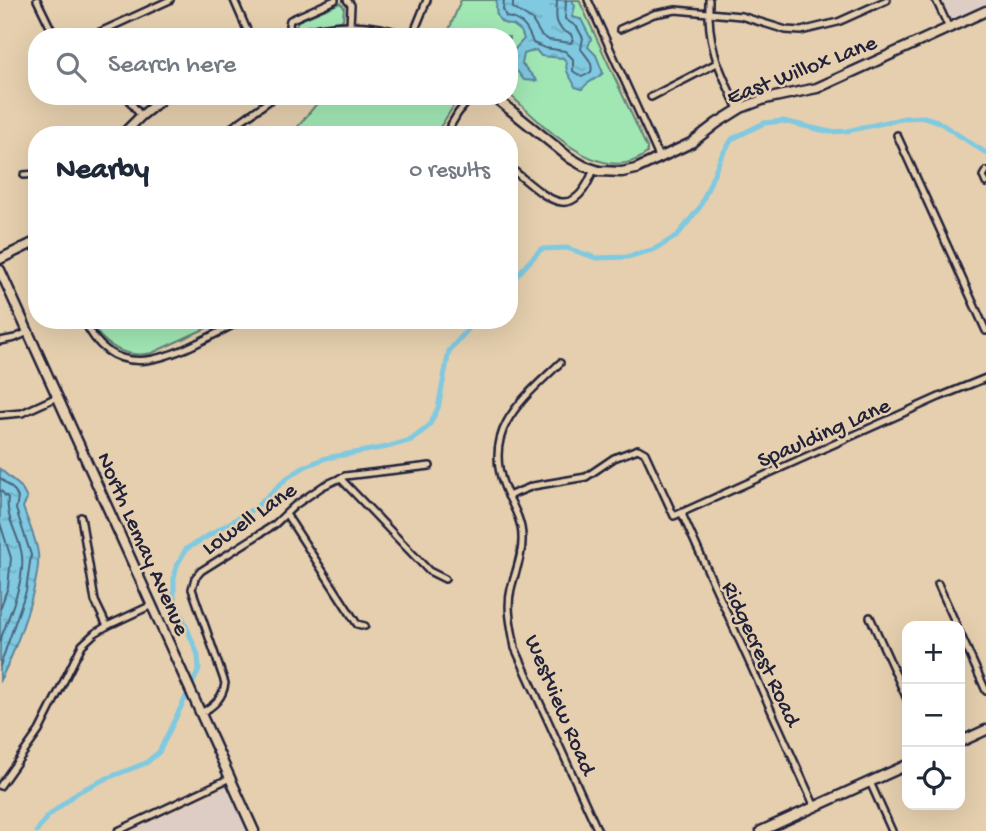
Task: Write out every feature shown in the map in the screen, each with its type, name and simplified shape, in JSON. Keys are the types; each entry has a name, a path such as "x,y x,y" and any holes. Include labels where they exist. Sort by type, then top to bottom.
{"main road":[{"name":"East Willox Lane","path":"504,105 569,158 594,169 628,171 691,144 738,109 765,99 817,88 986,11"},
{"path":"329,28 369,28"},
{"path":"131,126 155,105"},
{"path":"0,258 28,245"},
{"name":"North Lemay Avenue","path":"0,271 254,831"},
{"path":"965,739 986,730"},
{"path":"765,830 902,767"}],"street":[{"path":"37,0 51,28"},
{"path":"109,28 170,0"},
{"path":"234,0 246,28"},
{"path":"290,28 292,19 335,0"},
{"path":"347,0 351,5 350,26"},
{"path":"413,28 427,0"},
{"path":"588,0 660,159"},
{"path":"709,0 710,41 738,109"},
{"path":"620,29 669,10 741,16 786,30 801,31 838,22 887,0"},
{"path":"936,0 948,28"},
{"path":"651,97 717,63"},
{"path":"133,105 141,116"},
{"path":"234,126 263,105"},
{"path":"450,126 465,105"},
{"path":"897,135 986,331"},
{"path":"518,173 549,197 564,202 574,200 583,193 594,169"},
{"path":"986,172 983,176 986,183"},
{"path":"24,175 28,175"},
{"path":"89,329 99,345 119,358 142,362 160,358 223,329"},
{"path":"0,341 28,332"},
{"name":"Westview Road","path":"560,363 520,403 505,423 500,440 500,475 521,525 522,535 522,550 509,603 515,648 598,831"},
{"name":"Spaulding Lane","path":"508,496 540,484 586,477 614,458 638,449 645,453 672,513 682,514 986,378"},
{"path":"0,415 22,413 57,397"},
{"name":"Lowell Lane","path":"201,713 218,701 225,683 192,589 195,578 201,571 274,525 323,486 340,478 430,466"},
{"path":"340,478 429,571 445,579"},
{"path":"286,514 358,624 365,626"},
{"name":"Ridgecrest Road","path":"682,514 815,807"},
{"path":"81,517 95,601 107,626"},
{"path":"938,584 955,621"},
{"path":"0,786 39,731 76,653 87,639 107,626 152,606"},
{"path":"870,617 902,688"},
{"path":"965,644 986,691"},
{"path":"118,831 230,778"},
{"path":"870,782 892,831"}],"shaded area":[{"path":"942,0 986,0 986,6 951,22"},
{"path":"231,785 252,831 132,831"}],"green space":[{"path":"461,0 579,0 647,153 629,162 611,163 592,158 555,135 518,102 518,28 450,28"},
{"path":"340,3 344,7 341,21 299,28 296,26 298,21"},
{"path":"316,105 454,105 441,126 298,126"},
{"path":"94,329 204,329 152,353 142,354 124,352"}],"water":[{"path":"497,0 572,0 575,6 572,17 581,19 591,39 588,47 596,55 603,73 582,89 575,87 567,72 567,62 563,58 541,56 536,50 524,54 522,64 537,81 524,80 518,72 518,46 524,39 521,31 501,21 496,10"},
{"path":"0,469 21,487 27,499 23,507 34,537 38,566 19,637 0,680"}],"waterway":[{"path":"518,274 541,249 567,248 596,258 627,257 655,249 677,236 700,207 721,157 732,139 764,123 783,121 830,132 924,117 937,121 986,153"},
{"path":"37,831 47,817 78,792 146,763 159,752 199,670 198,655 174,597 177,565 186,549 255,508 287,478 306,466 326,458 411,440 429,426 438,408 449,351 468,329"}]}
